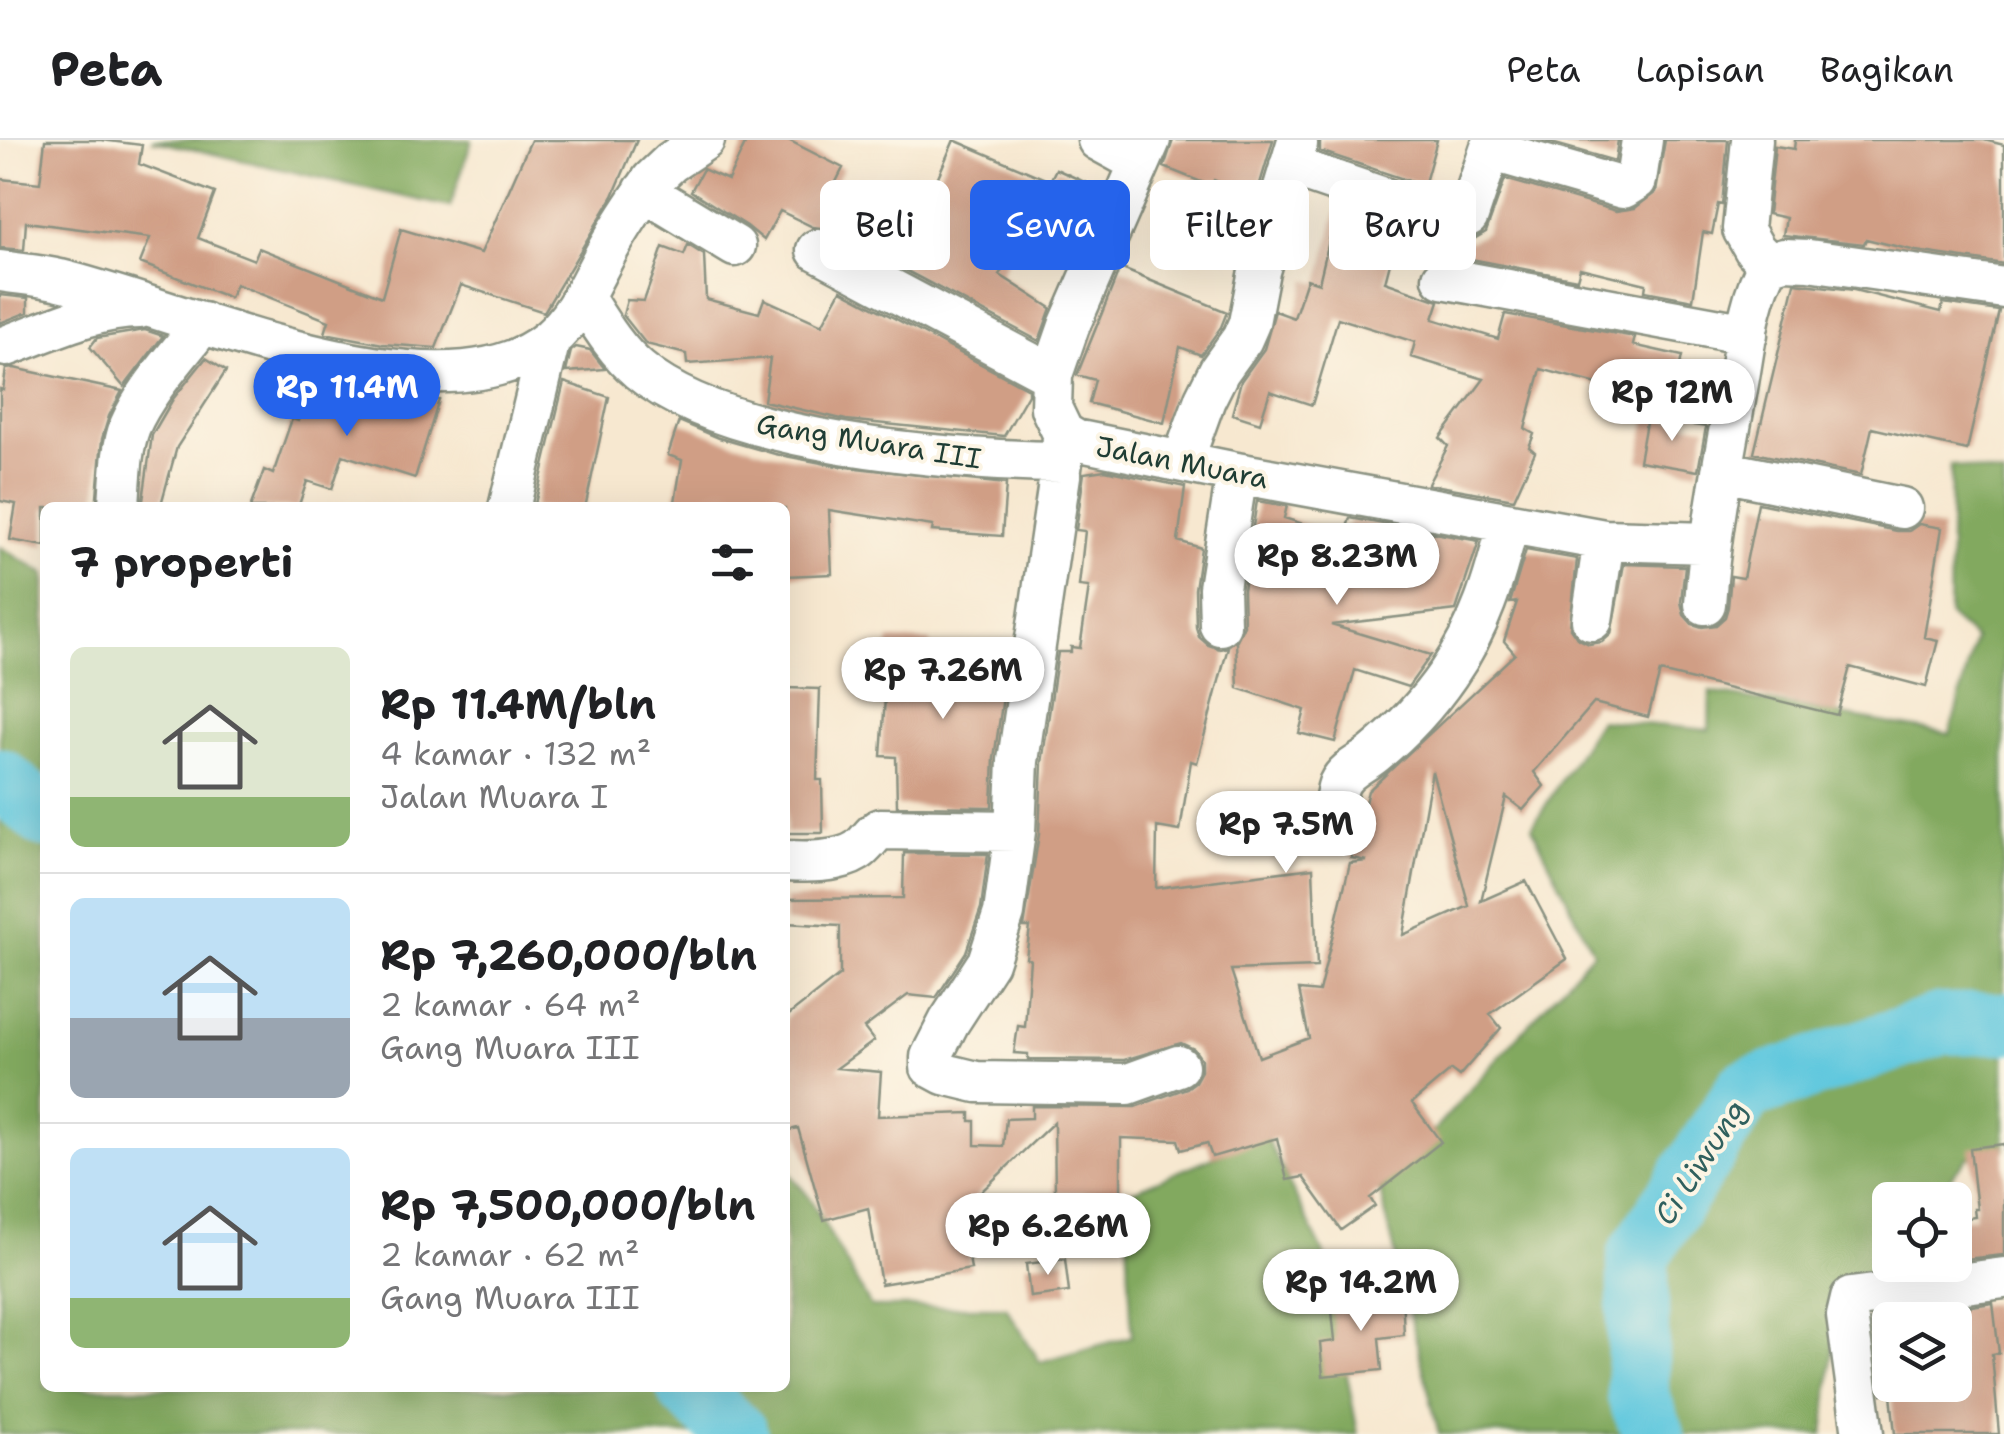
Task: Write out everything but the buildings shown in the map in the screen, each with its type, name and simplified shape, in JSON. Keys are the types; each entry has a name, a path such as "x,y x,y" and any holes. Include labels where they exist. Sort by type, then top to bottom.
{"street":[{"path":"0,271 59,279 278,345 400,371 455,374 504,365 528,355 550,339 583,297 610,244 644,191 670,162 704,140"},
{"name":"Jalan Muara","path":"1098,140 1145,151 1068,326 1052,375 1052,408 1063,448 1075,440 1237,474 1604,540 1709,543"},
{"path":"1182,460 1205,399 1242,339 1294,153 1410,207 1463,218 1468,216 1488,152 1508,147 1628,188 1636,180 1642,140"},
{"path":"1752,140 1743,230 1769,264"},
{"path":"644,191 735,246"},
{"path":"817,250 1052,375"},
{"path":"1705,604 1709,543 1747,334 1769,264 1809,260 2004,288"},
{"path":"1442,278 1747,334"},
{"name":"Gang Muara III","path":"583,297 638,370 681,396 758,424 945,457 1063,448"},
{"path":"6,346 123,308 153,308"},
{"path":"119,502 130,426 203,324"},
{"path":"510,502 550,339"},
{"path":"1063,448 1018,761 1016,831 1004,913 988,962 949,1022 931,1058 931,1067 977,1082 1128,1084 1178,1066"},
{"path":"1722,471 1902,508"},
{"path":"1220,626 1219,588 1237,474"},
{"path":"1333,830 1338,786 1350,770 1409,720 1447,676 1472,634 1492,588 1508,524"},
{"path":"1592,620 1604,540"},
{"path":"790,861 826,860 850,854 880,828 1016,831"},
{"path":"1863,1434 1847,1306 1851,1298 2002,1289"}],"green space":[{"path":"151,140 472,140 450,207"},
{"path":"1951,465 2004,476 2004,1149 1967,1158 1947,1182 1872,1182 1872,1271 1837,1312 1824,1434 1439,1434 1380,1191 1593,952 1532,827 1599,720 1709,730 1710,692 1950,734 1975,639 1949,616"},
{"path":"0,547 40,571 40,1392 790,1392 790,1174 809,1197 871,1307 1006,1307 1040,1362 1132,1336 1125,1194 1265,1135 1325,1256 1358,1434 0,1434"}],"waterway":[{"name":"Ci Liwung","path":"0,779 40,813"},
{"name":"Ci Liwung","path":"1654,1434 1638,1396 1638,1256 1746,1090 1942,1024 2004,1023"},
{"name":"Ci Liwung","path":"691,1392 737,1434"}]}
